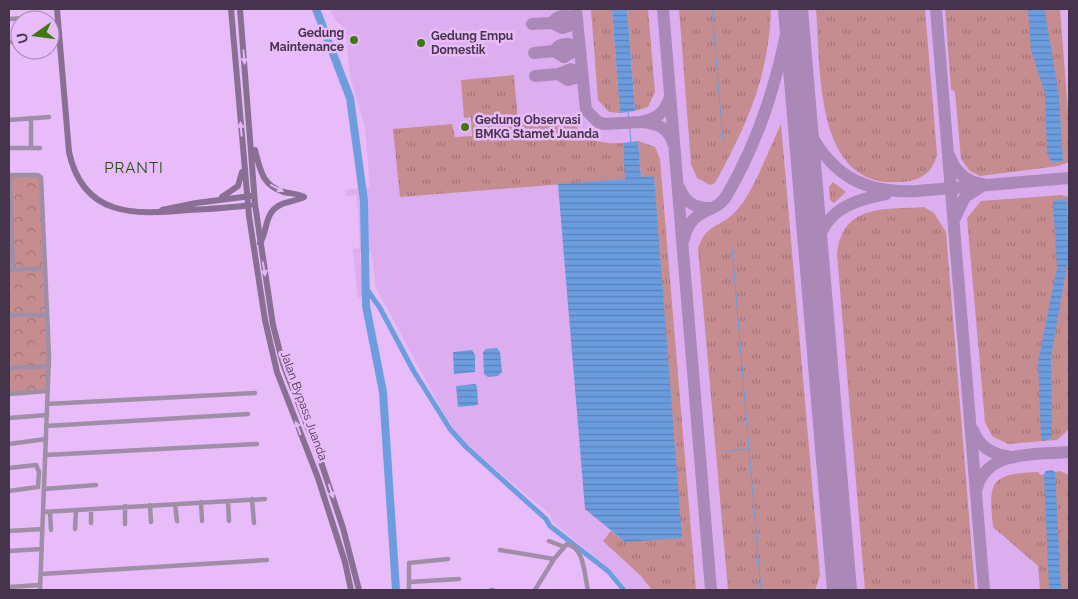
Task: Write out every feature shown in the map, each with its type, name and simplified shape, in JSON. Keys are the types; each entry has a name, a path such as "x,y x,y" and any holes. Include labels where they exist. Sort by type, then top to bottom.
{"main road":[{"path":"58,9 69,152 76,174 89,193 112,208 136,213 252,205"},
{"path":"218,199 238,186 242,176 244,157 231,9"},
{"path":"240,9 251,134 260,171 265,181 278,189 304,196 274,209 267,220 264,236 260,243"},
{"name":"Jalan Bypass Juanda","path":"251,134 254,196 252,205 270,346 277,372 318,478 345,562 351,590"},
{"name":"Jalan Bypass Juanda","path":"244,157 247,195 252,205 273,325 283,364 333,496 352,557 359,590"},
{"path":"158,212 170,207 247,195 254,196"}],"street":[{"path":"9,120 49,117"},
{"path":"31,118 31,148"},
{"path":"9,148 40,148"},
{"path":"9,587 40,588 44,489 42,472 46,439 48,366 46,268 41,177 38,175 9,175 11,270 46,268"},
{"path":"9,315 47,315"},
{"path":"9,368 48,366"},
{"path":"9,394 48,392"},
{"path":"47,404 256,393"},
{"path":"46,426 248,414"},
{"path":"9,418 47,416"},
{"path":"9,444 46,439"},
{"path":"45,455 257,444"},
{"path":"9,468 36,465 42,472"},
{"path":"9,491 37,488 42,480"},
{"path":"44,489 96,485"},
{"path":"252,499 254,523"},
{"path":"43,512 265,499"},
{"path":"228,501 229,521"},
{"path":"201,502 202,521"},
{"path":"175,504 177,521"},
{"path":"150,505 151,522"},
{"path":"125,506 125,524"},
{"path":"91,509 91,523"},
{"path":"75,529 76,510"},
{"path":"50,512 50,530"},
{"path":"9,532 42,529"},
{"path":"549,541 562,546"},
{"path":"535,590 562,546 570,544 579,550 588,590"},
{"path":"9,551 42,549"},
{"path":"500,550 554,558"},
{"path":"409,590 409,563 448,559"},
{"path":"41,574 267,560"},
{"path":"409,582 459,579"}],"shaded area":[{"path":"330,9 1069,9 1069,590 629,590 610,569 553,522 550,514 471,449 454,429 376,288 371,253 360,254 364,296 358,298 353,249 360,248 357,195 346,196 345,190 370,187 365,127 350,77 346,34 342,26 335,20"}],"green space":[{"path":"591,9 612,9 620,113 609,112 598,100"},
{"path":"627,9 648,9 655,92 648,107 635,111"},
{"path":"679,9 771,9 766,56 754,99 727,162 715,183 710,185 697,178 691,164"},
{"path":"816,9 925,9 937,154 935,161 925,175 914,180 901,182 872,179 851,167 837,146 827,120 822,91"},
{"path":"945,9 1060,9 1069,124 1069,162 1058,166 980,176 970,171 961,159 955,92 951,89"},
{"path":"514,75 518,121 571,117 580,131 592,139 607,143 623,143 626,179 400,197 393,129 452,124 455,137 472,136 471,117 464,118 461,80"},
{"path":"781,124 820,575 815,590 728,590 698,249 705,235 735,212 742,204 754,183"},
{"path":"638,141 655,147 660,159 696,590 652,590 641,576 603,541 611,531 625,542 655,192 654,177 641,177"},
{"path":"9,175 40,176 49,348 47,391 9,394"},
{"path":"833,182 846,192 834,203 830,200 829,187"},
{"path":"1061,195 1069,197 1069,429 1057,440 1008,444 992,436 985,422 967,218 981,201"},
{"path":"924,207 934,213 946,232 975,590 865,590 837,254 841,237 848,226 868,212 894,208"},
{"path":"1060,471 1069,475 1069,590 1040,590 1038,566 993,527 991,499 996,483 1002,478 1022,473 1038,472 1041,475"}],"water":[{"path":"612,9 627,9 635,111 620,113"},
{"path":"1028,9 1044,9 1045,12 1059,96 1063,161 1052,163 1047,153 1045,94 1031,50"},
{"path":"638,141 641,177 654,176 682,538 625,542 585,509 558,184 625,179 623,143"},
{"path":"1065,199 1067,202 1068,259 1051,357 1052,438 1043,441 1041,439 1038,362 1057,268 1053,201"},
{"path":"497,348 500,352 502,372 498,376 488,377 484,374 483,352 486,349"},
{"path":"472,350 475,355 475,372 454,374 453,352"},
{"path":"475,384 477,386 478,405 458,407 456,386"},
{"path":"1052,470 1055,472 1061,590 1049,590 1044,474 1046,471"}],"waterway":[{"path":"316,9 350,98 364,201 366,306 383,392 396,590"},
{"path":"712,9 723,141"},
{"path":"628,111 631,142"},
{"path":"732,248 761,590"},
{"path":"366,288 380,308 413,370 450,429 466,447 546,519 550,526 608,571 624,590"},
{"path":"726,451 749,449"}],"taxiway":[{"path":"576,9 586,110 598,122 604,124 641,122"},
{"path":"663,9 711,590"},
{"path":"684,239 687,228 692,221 717,206 727,195 750,151 767,105 781,58 791,9"},
{"path":"936,9 984,590"},
{"path":"532,24 552,23 560,16 577,20 571,25 562,28 552,23"},
{"path":"534,53 554,51 562,44 579,48 564,57 554,51"},
{"path":"535,76 558,74 571,69 582,75"},
{"path":"558,74 568,80 582,76"},
{"path":"670,96 660,114 652,119 641,122 652,123 661,127 668,133 673,143"},
{"path":"803,120 823,153 835,166 862,184 878,188 896,191 917,191 1069,178"},
{"path":"950,157 958,172 967,179 982,184"},
{"path":"955,218 965,197 981,187"},
{"path":"680,189 685,198 692,204 710,208"},
{"path":"814,258 822,230 837,212 859,201 886,194"},
{"path":"973,430 979,441 988,449 1011,457"},
{"path":"977,488 983,475 991,466 1002,460 1029,454 1069,452"}],"runway":[{"path":"793,9 842,590"}],"place":[{"name":"Gedung Maintenance","path":"354,40"},
{"name":"Gedung Empu Domestik","path":"421,43"},
{"name":"Gedung Observasi BMKG Stamet Juanda","path":"465,127"}],"district":[{"name":"PRANTI","path":"134,168"}]}
